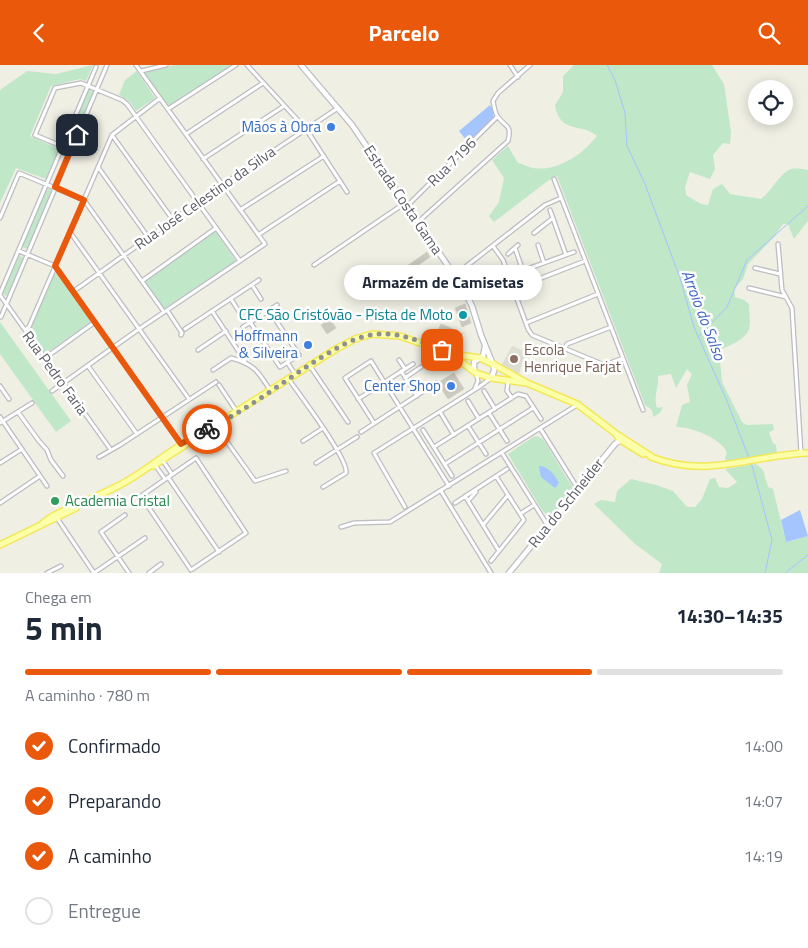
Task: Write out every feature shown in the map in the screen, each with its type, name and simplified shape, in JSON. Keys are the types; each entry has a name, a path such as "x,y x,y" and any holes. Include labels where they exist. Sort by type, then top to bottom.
{"main road":[{"name":"Estrada Costa Gama","path":"301,65 339,107 454,275 472,306 493,364"},
{"path":"0,545 108,491 345,343 372,334 400,336 451,354 480,358 527,383 578,404 615,433 654,458"},
{"path":"476,373 473,364 484,355 485,346"},
{"path":"451,354 476,373 490,378 527,383"},
{"path":"490,378 494,371 493,364"},
{"path":"615,433 619,439 636,450 654,458 686,467 703,468 808,453"},
{"path":"619,439 626,439"},
{"name":"Rua do Schneider","path":"509,573 619,439"},
{"path":"146,469 163,461 182,446"}],"street":[{"path":"1,317 107,65"},
{"path":"52,391 165,311 265,245 136,65"},
{"path":"141,71 166,65"},
{"path":"168,109 236,65"},
{"path":"247,65 306,129 347,191"},
{"path":"510,65 518,77"},
{"path":"418,222 508,141 510,129 497,117 493,105 494,98 530,65"},
{"path":"0,295 96,67"},
{"path":"71,150 35,135 55,88 78,83 122,100 240,261"},
{"path":"186,134 263,83"},
{"path":"25,330 29,327 112,135 160,98"},
{"path":"204,159 284,106"},
{"name":"Rua José Celestino da Silva","path":"74,291 222,185 339,107"},
{"name":"Rua 7196","path":"314,265 406,204 497,117"},
{"path":"112,135 173,220"},
{"path":"240,210 324,156"},
{"path":"98,167 148,237"},
{"path":"0,217 19,173 84,200 182,335"},
{"path":"554,179 643,410"},
{"path":"258,235 340,181"},
{"path":"454,275 545,205 561,198"},
{"path":"550,210 566,255"},
{"path":"534,233 553,218"},
{"path":"142,281 216,228"},
{"path":"70,232 189,399"},
{"path":"778,244 782,290 792,308 801,453"},
{"path":"508,254 518,245"},
{"path":"538,245 544,263"},
{"path":"492,246 502,257 532,335 606,365 623,358"},
{"path":"515,249 523,271"},
{"path":"19,251 55,266 182,446"},
{"path":"508,276 574,252"},
{"path":"513,289 586,261"},
{"path":"755,268 780,274"},
{"path":"185,329 259,280"},
{"path":"252,285 261,299"},
{"path":"749,288 786,297"},
{"path":"526,323 598,294"},
{"name":"Rua Pedro Faria","path":"0,295 111,450"},
{"path":"231,299 240,313"},
{"path":"242,327 277,305"},
{"path":"250,322 280,367 299,355 269,310"},
{"path":"212,311 246,362"},
{"path":"44,358 95,323"},
{"path":"565,348 567,344 611,327"},
{"path":"198,350 226,331"},
{"path":"213,370 231,358 246,362 255,367 270,390"},
{"path":"399,359 405,369"},
{"path":"374,423 345,378 371,361 449,486"},
{"path":"287,362 295,374"},
{"path":"358,399 413,364"},
{"path":"309,365 348,422"},
{"path":"88,366 137,434"},
{"path":"405,378 421,367"},
{"path":"401,371 417,396"},
{"path":"472,391 477,384 476,373"},
{"path":"288,378 337,449 347,471 323,487"},
{"path":"405,507 374,453 490,378"},
{"path":"508,380 507,391 512,398"},
{"path":"361,432 436,383"},
{"path":"99,457 189,399 217,384 237,412"},
{"path":"0,386 9,399"},
{"path":"484,391 495,409"},
{"path":"434,447 518,394 526,396 541,419"},
{"path":"468,401 479,419"},
{"path":"2,422 32,403"},
{"path":"341,527 354,523 390,522 578,404"},
{"path":"445,464 533,408"},
{"path":"18,412 47,450 51,460 63,476"},
{"path":"440,412 454,435"},
{"path":"488,413 506,441"},
{"path":"0,417 47,486"},
{"path":"215,425 255,481 286,471"},
{"path":"468,426 486,454"},
{"path":"303,441 323,428"},
{"path":"540,428 578,489"},
{"path":"423,429 452,476"},
{"path":"316,463 357,437"},
{"path":"0,463 22,449"},
{"path":"502,453 548,525"},
{"path":"196,458 246,533 191,570 141,496 172,474 196,458"},
{"path":"163,461 172,474"},
{"path":"156,465 219,552"},
{"path":"455,503 507,469"},
{"path":"0,503 40,476"},
{"path":"491,561 524,520 496,476"},
{"path":"468,501 475,490"},
{"path":"441,491 491,573"},
{"path":"483,525 508,495"},
{"path":"465,496 499,551"},
{"path":"520,514 534,505"},
{"path":"125,515 101,532 128,573"},
{"path":"56,517 94,573 145,538"},
{"path":"149,573 161,564"},
{"path":"47,573 61,567"}],"shaded area":[{"name":"Escola Henrique Farjat","path":"512,346 526,351 519,374 501,366"}],"green space":[{"path":"93,65 86,81 80,79 51,86 30,136 59,149 46,179 16,168 0,203 0,90 27,71 56,74"},
{"path":"175,65 232,65 168,107 144,72"},
{"path":"574,65 712,65 724,84 731,132 730,144 723,143 713,155 715,169 710,179 690,172 685,187 686,195 701,204 708,205 713,189 722,184 730,194 761,199 787,171 791,169 808,170 808,221 794,239 788,224 783,224 774,237 748,264 743,279 734,289 735,297 749,304 749,329 740,339 719,350 722,382 742,422 747,425 773,424 774,430 769,432 773,443 776,445 777,453 726,461 727,453 713,438 697,431 676,427 682,405 690,402 687,385 692,374 687,369 676,388 671,374 658,376 656,403 657,408 663,407 660,413 653,417 652,410 645,405 557,176 494,222 489,216 499,202 504,178 492,160 508,146 518,163 542,169 569,160 585,149 597,136 561,121 555,105 563,92 563,76"},
{"path":"137,71 155,98 136,111 129,101 119,95 125,80"},
{"path":"88,89 94,92 71,147 65,144"},
{"path":"47,188 53,190 28,249 22,247"},
{"path":"215,231 236,261 164,309 144,281"},
{"path":"19,256 24,258 7,296 2,294"},
{"path":"53,274 58,274 91,322 45,354 30,332"},
{"path":"0,322 71,421 56,432 0,354"},
{"path":"536,436 543,439 573,488 552,516 548,516 542,510 508,454"},
{"path":"756,464 763,470 768,487 773,489 786,542 808,536 808,573 659,573 662,564 634,543 594,504 601,500 615,502 617,491 631,479 673,491 687,507 695,507 702,499 710,479 715,478 719,487 728,488 737,482 725,469"}],"water":[{"path":"490,105 493,110 494,119 469,141 466,140 459,131"},
{"path":"539,466 548,469 556,477 559,483 555,488 541,477"},
{"path":"800,510 808,536 786,542 781,520"}],"building":[{"path":"427,252 430,257 410,271 407,266"},
{"name":"CFC São Cristóvão - Pista de Moto","path":"465,304 471,323 462,327 455,308"},
{"path":"330,319 336,328 327,334 321,325"},
{"path":"441,324 451,328 457,335 463,333 458,343 454,341 450,348 445,346 448,337 437,333"},
{"name":"Center Shop","path":"454,373 464,389 448,399 439,382"}],"waterway":[{"name":"Arroio do Salso","path":"607,65 615,80 625,113 627,146 645,184 680,278 694,327 727,401 749,458"},
{"path":"698,337 727,307 747,260 808,206"},
{"name":"Arroio do Salso","path":"751,462 772,540 765,573"},
{"path":"785,573 808,555"}],"way so far":[{"path":"207,429 345,343 355,339 372,334 390,334 414,339 442,350"}],"place":[{"name":"Mãos à Obra","path":"331,127"},
{"name":"CFC São Cristóvão - Pista de Moto","path":"463,315"},
{"name":"Hoffmann & Silveira","path":"308,345"},
{"name":"Armazém de Camisetas","path":"442,350"},
{"name":"Escola Henrique Farjat","path":"514,359"},
{"name":"Center Shop","path":"451,386"},
{"name":"Academia Cristal","path":"55,501"}],"route":[{"path":"77,135 55,187 84,200 55,266 181,444 207,429"}]}
